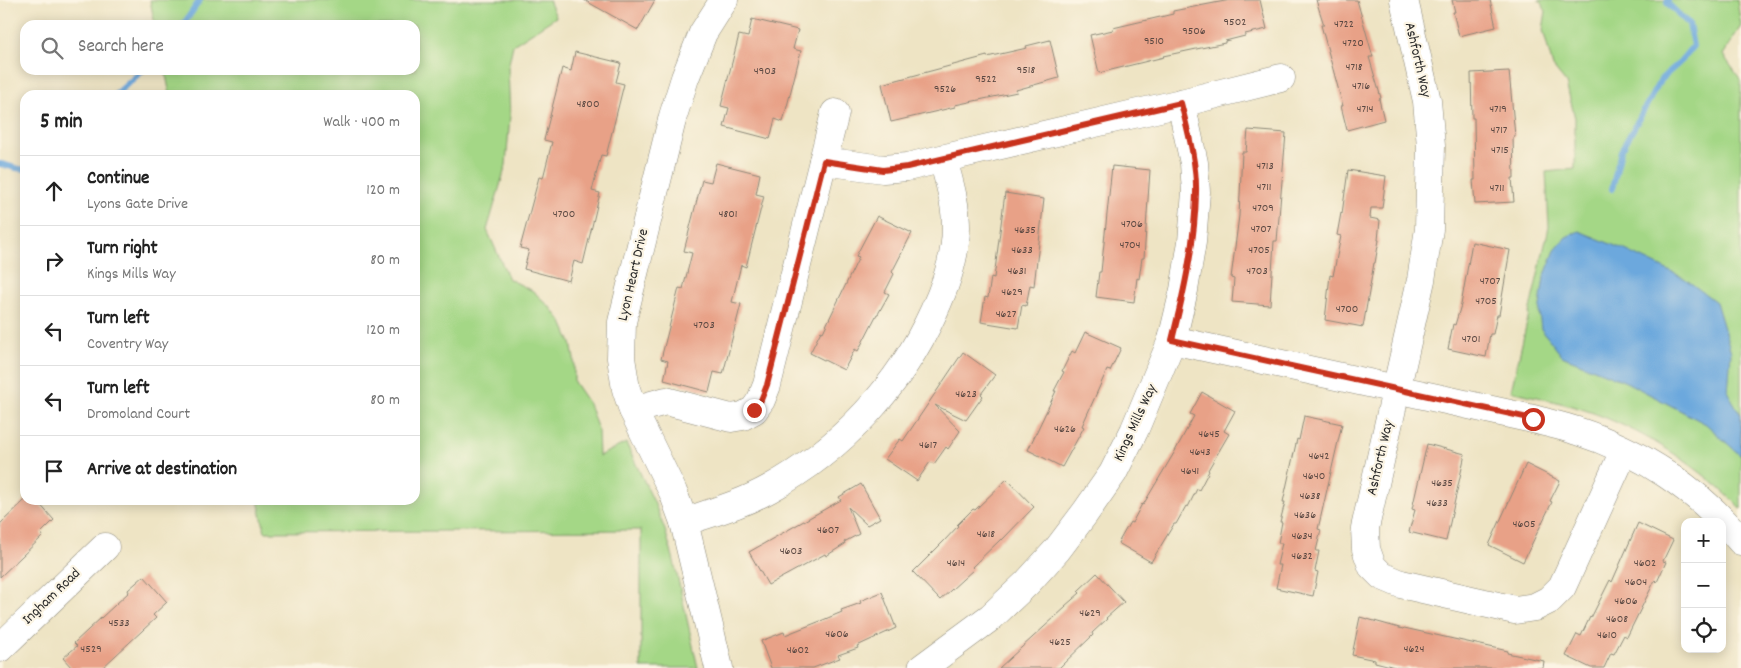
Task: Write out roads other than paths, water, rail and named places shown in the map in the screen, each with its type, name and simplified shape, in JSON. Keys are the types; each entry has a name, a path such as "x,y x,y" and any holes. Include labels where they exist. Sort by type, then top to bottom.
{"street":[{"name":"Lyon Heart Drive","path":"719,668 684,522 673,492 633,410 626,389 621,358 622,322 673,116 685,78 703,33 724,0"},
{"name":"Ashforth Way","path":"1404,0 1427,101 1431,146 1429,229 1422,280 1365,528 1366,549 1372,566 1382,576 1401,584 1515,610 1535,607 1549,600 1562,587 1624,451"},
{"path":"824,161 883,170 943,160 1281,78"},
{"name":"Kings Mills Way","path":"922,668 991,618 1057,550 1086,513 1113,472 1130,439 1172,340 1184,290 1190,252 1196,192 1194,163 1181,103"},
{"path":"633,410 666,401 731,418 744,416 754,410 761,400 767,385 835,113"},
{"path":"684,522 743,501 769,489 804,467 848,432 871,409 899,374 924,334 942,293 953,257 956,227 953,197 943,160"},
{"path":"1172,340 1578,431 1624,451 1663,472 1695,495 1741,541"},
{"name":"Ingham Road","path":"0,648 105,546"}],"water":[{"path":"1579,231 1623,249 1684,278 1716,302 1731,352 1728,393 1741,415 1741,456 1706,424 1626,382 1562,356 1541,329 1539,313 1544,277 1556,248 1566,237"}],"waterway":[{"path":"186,20 200,0"},
{"path":"1612,189 1621,151 1661,79 1678,64 1693,46 1689,24 1667,3 1668,0"},
{"path":"121,90 137,75"},
{"path":"0,164 20,169"}]}
